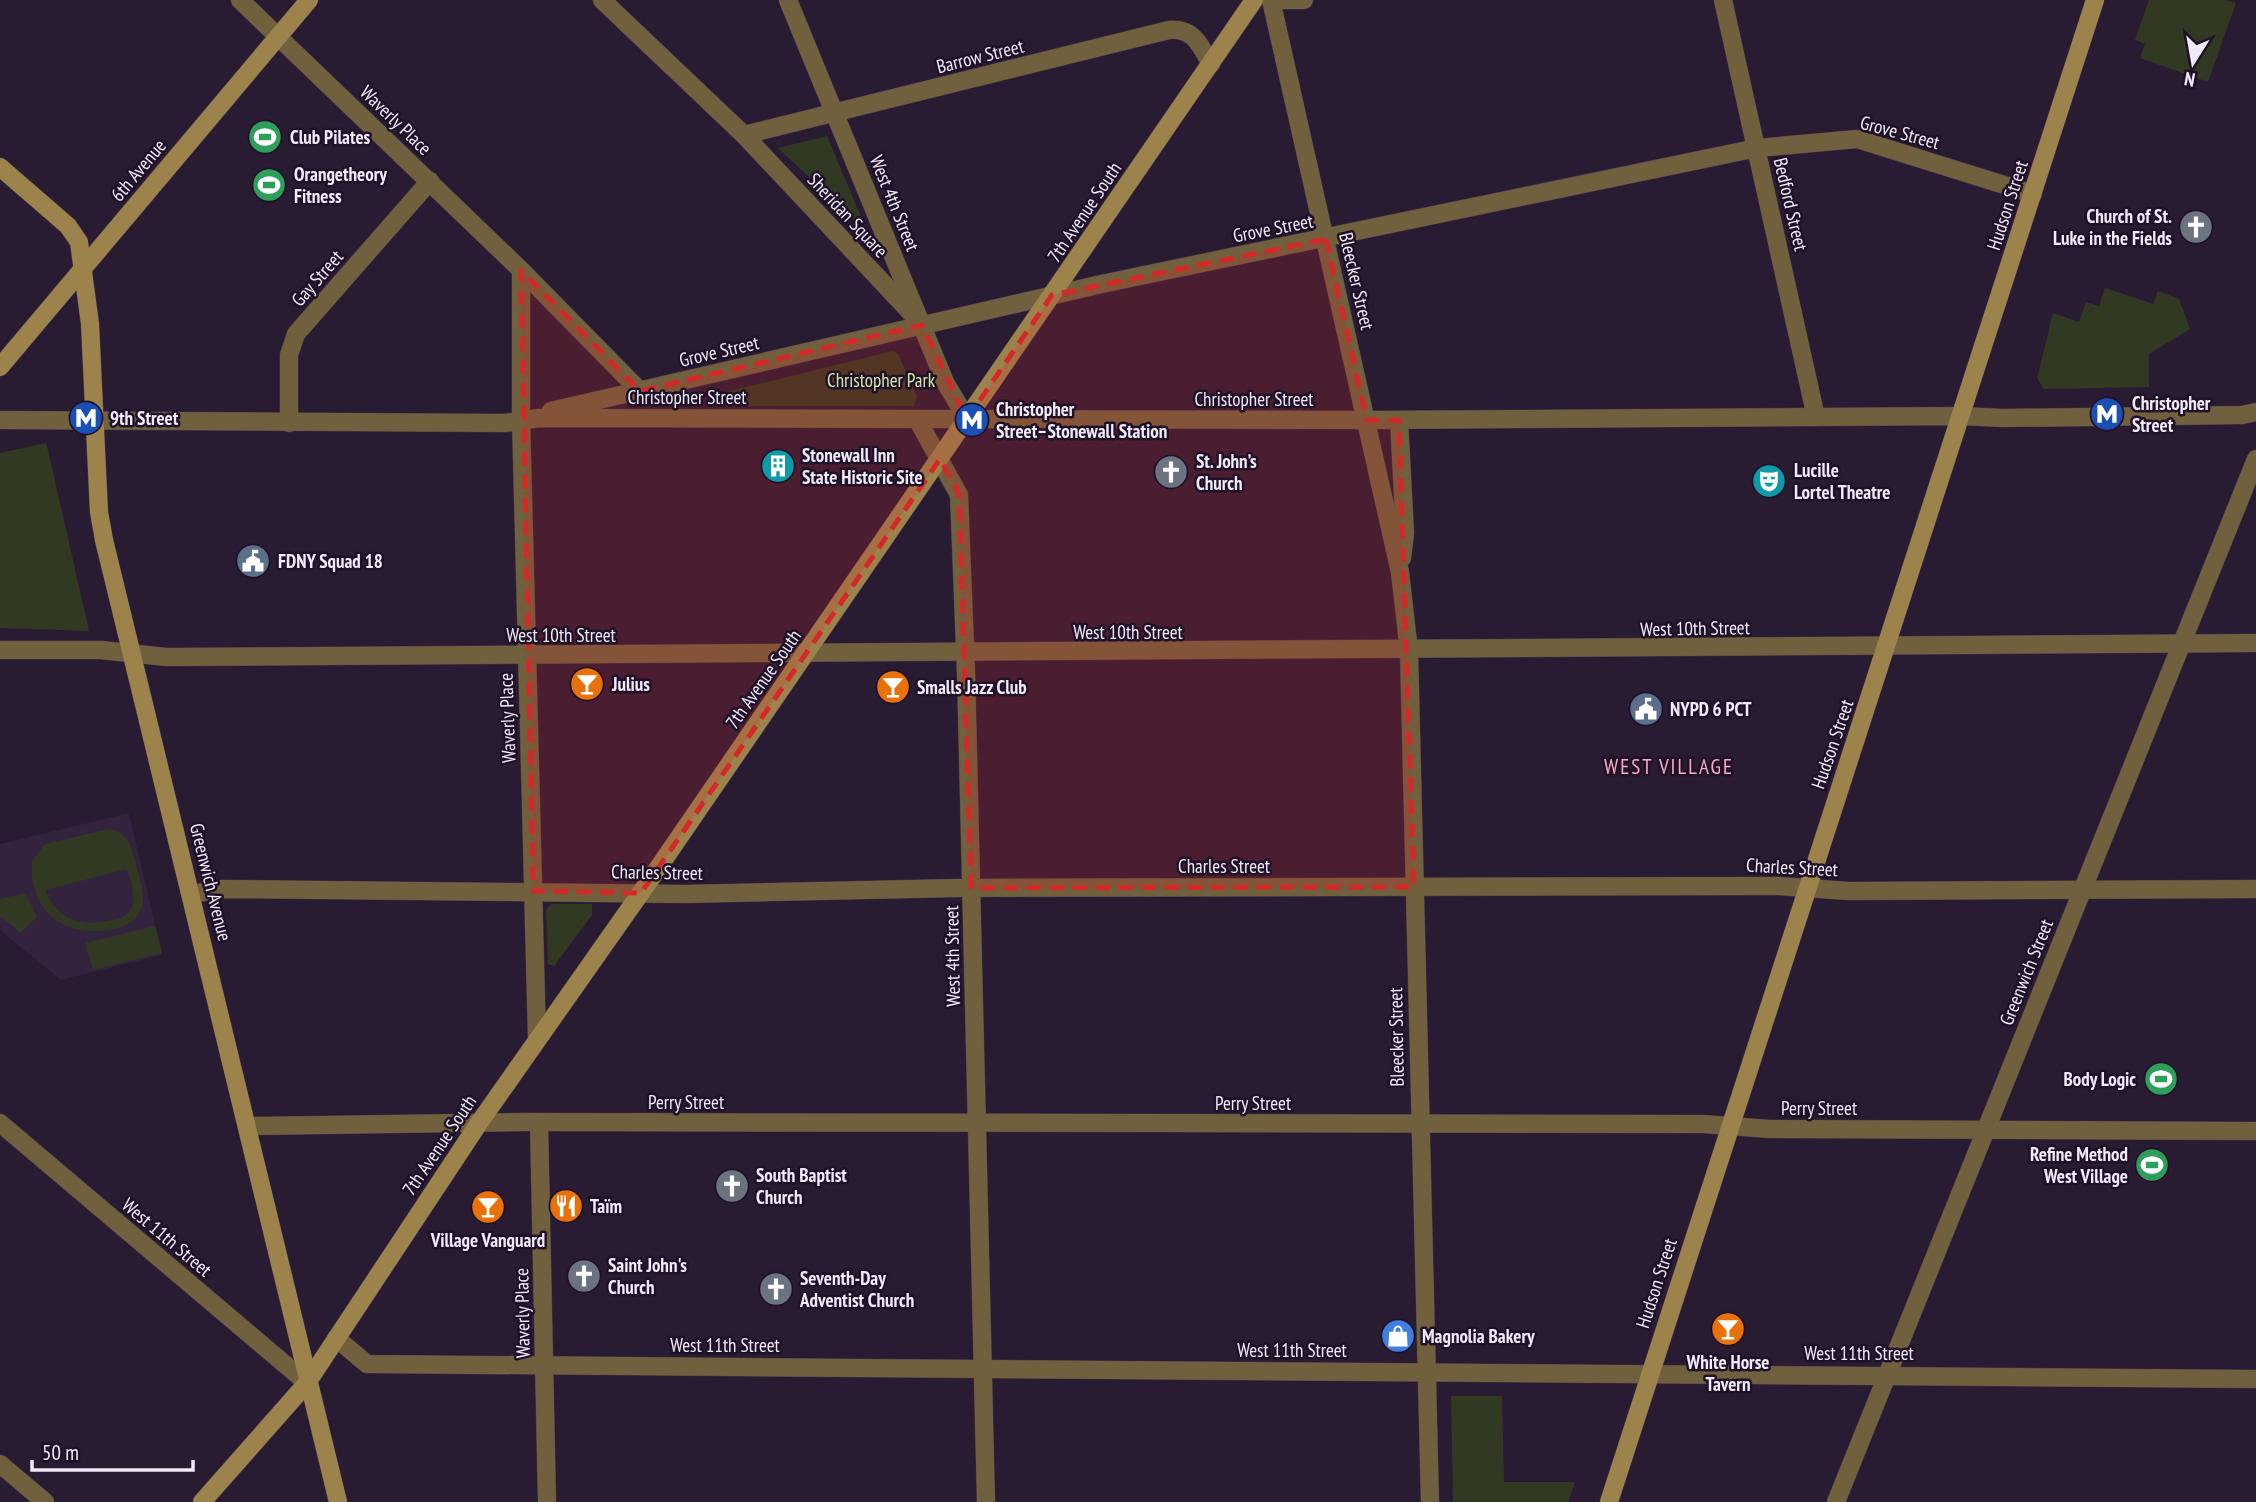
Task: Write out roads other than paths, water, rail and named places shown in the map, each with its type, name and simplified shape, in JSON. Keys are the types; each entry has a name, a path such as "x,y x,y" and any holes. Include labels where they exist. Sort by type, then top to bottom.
{"main road":[{"name":"6th Avenue","path":"0,367 309,0"},
{"name":"7th Avenue South","path":"202,1502 307,1383 479,1122 806,655 1254,0"},
{"name":"Hudson Street","path":"1609,1502 2095,0"},
{"name":"Greenwich Avenue","path":"0,167 74,231 79,242 90,324 101,525 249,1126 307,1383 338,1502"}],"street":[{"name":"Waverly Place","path":"240,0 521,270 640,391"},
{"name":"Sheridan Square","path":"602,0 744,135 922,325"},
{"name":"West 4th Street","path":"788,0 945,382 967,419"},
{"name":"Bleecker Street","path":"1271,0 1400,572 1409,651 1430,1502"},
{"path":"1282,0 1304,0"},
{"name":"Bedford Street","path":"1723,0 1816,417"},
{"name":"Barrow Street","path":"744,135 1169,30 1184,30 1192,34 1211,64"},
{"name":"Grove Street","path":"521,419 1052,295 1756,148 1857,139 2034,194"},
{"name":"Gay Street","path":"289,423 289,355 296,334 429,181"},
{"name":"Waverly Place","path":"521,270 521,419 537,1039"},
{"name":"Christopher Street","path":"0,420 505,423 521,419 2003,418 2225,416 2256,412"},
{"name":"West 4th Street","path":"917,419 959,495 966,654 986,1502"},
{"name":"Bleecker Street","path":"1398,420 1405,533 1400,572"},
{"name":"Greenwich Street","path":"1836,1502 2256,459"},
{"name":"West 10th Street","path":"0,650 166,657 527,656 2256,643"},
{"name":"Charles Street","path":"192,894 222,889 641,893 971,888 1808,886 1848,891 2256,889"},
{"name":"Perry Street","path":"249,1126 479,1122 1730,1124 1770,1129 2256,1131"},
{"name":"West 11th Street","path":"0,1123 307,1383"},
{"name":"Waverly Place","path":"539,1123 547,1502"},
{"name":"West 11th Street","path":"336,1338 367,1364 2256,1379"},
{"path":"0,1464 45,1502"}],"place":[{"name":"Club Pilates","path":"265,137"},
{"name":"Orangetheory Fitness","path":"269,185"},
{"name":"Church of St. Luke in the Fields","path":"2196,227"},
{"name":"Christopher Street","path":"2107,414"},
{"name":"9th Street","path":"86,418"},
{"name":"Christopher Street–Stonewall Station","path":"972,420"},
{"name":"Stonewall Inn State Historic Site","path":"778,466"},
{"name":"St. John’s Church","path":"1171,472"},
{"name":"Lucille Lortel Theatre","path":"1769,481"},
{"name":"FDNY Squad 18","path":"253,561"},
{"name":"Julius","path":"587,684"},
{"name":"Smalls Jazz Club","path":"893,687"},
{"name":"NYPD 6 PCT","path":"1646,709"},
{"name":"Body Logic","path":"2161,1079"},
{"name":"Refine Method West Village","path":"2152,1165"},
{"name":"South Baptist Church","path":"732,1186"},
{"name":"Taïm","path":"566,1206"},
{"name":"Village Vanguard","path":"488,1207"},
{"name":"Saint John's Church","path":"584,1276"},
{"name":"Seventh-Day Adventist Church","path":"776,1289"},
{"name":"White Horse Tavern","path":"1728,1329"},
{"name":"Magnolia Bakery","path":"1398,1336"}],"district":[{"name":"WEST VILLAGE","path":"1669,766"}],"park label":[{"name":"Christopher Park","path":"881,380"}]}
